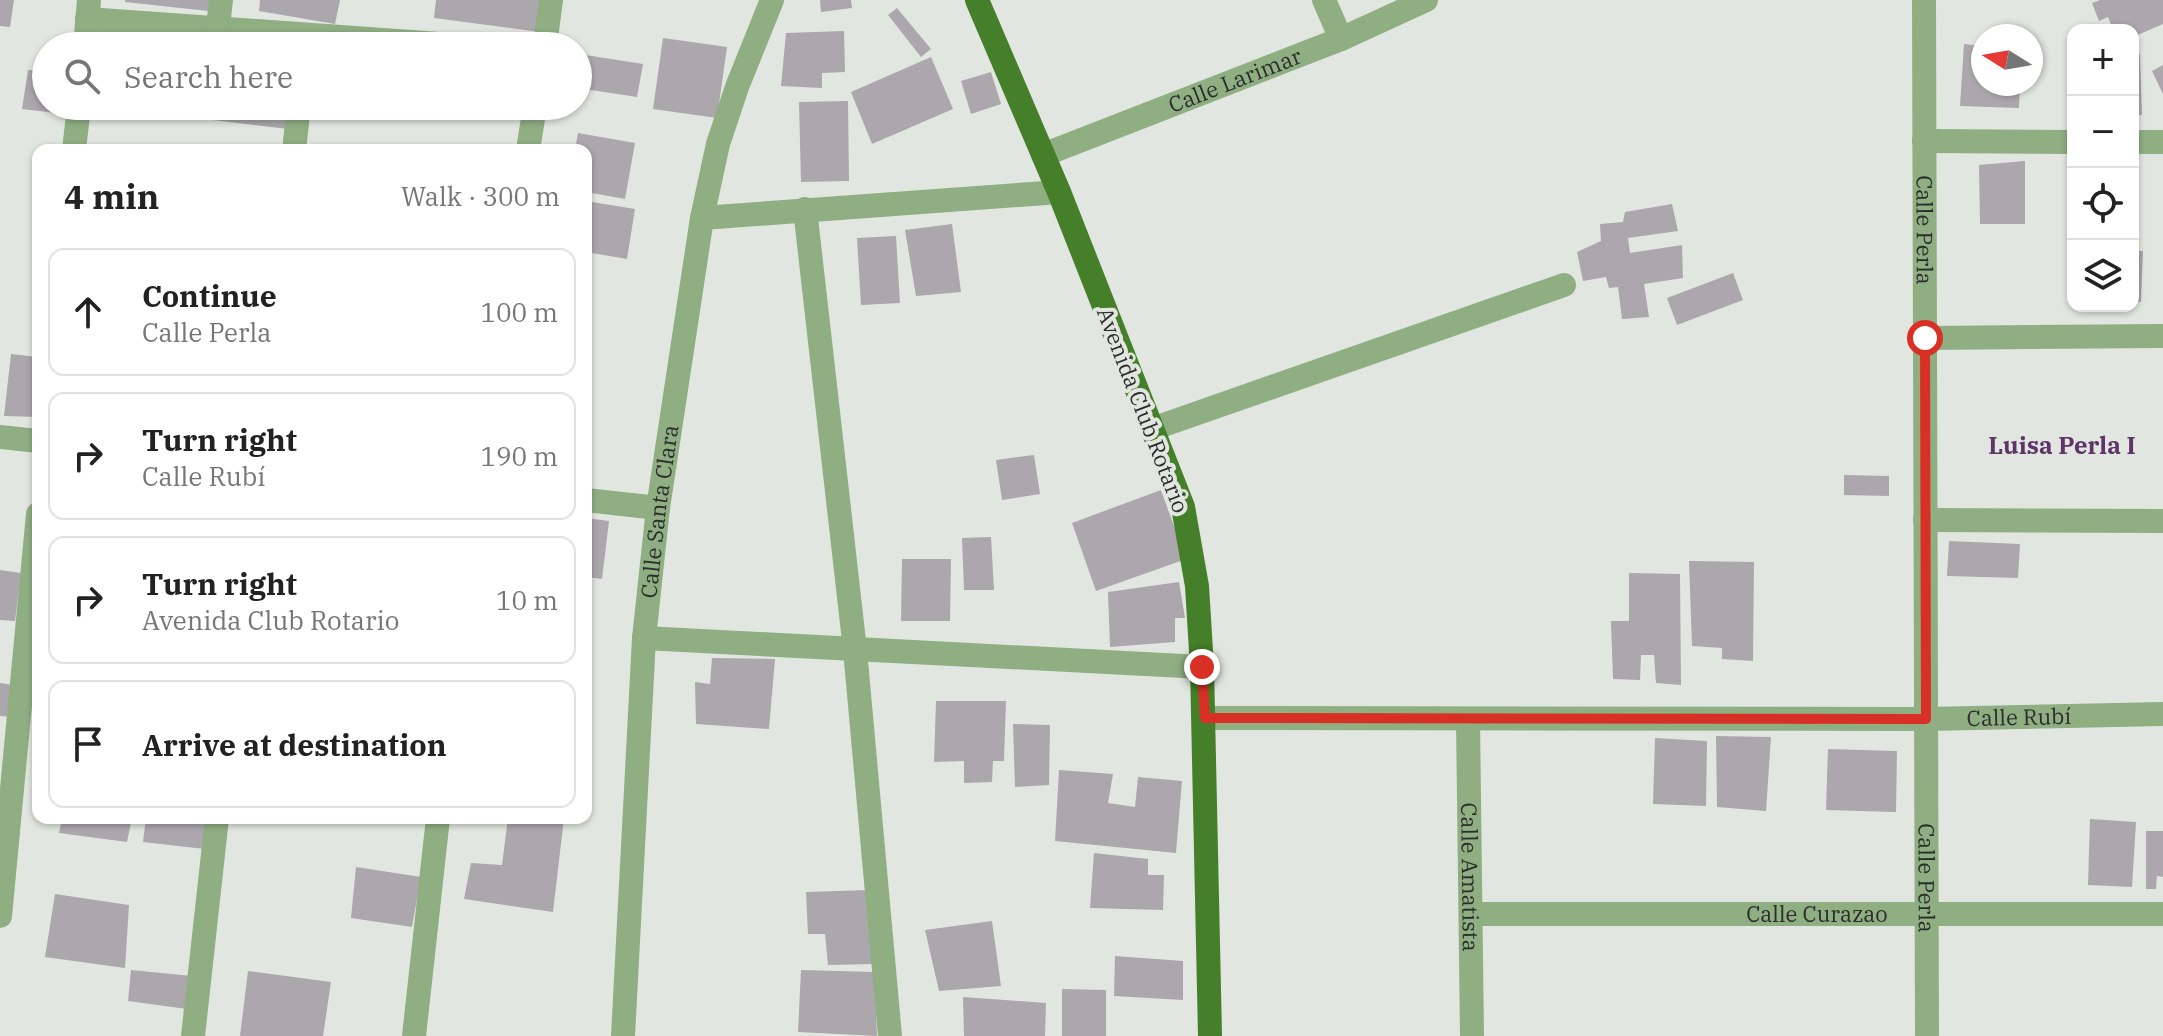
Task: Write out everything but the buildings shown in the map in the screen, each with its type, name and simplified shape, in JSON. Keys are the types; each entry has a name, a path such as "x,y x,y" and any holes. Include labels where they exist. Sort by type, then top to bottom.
{"main road":[{"name":"Avenida Club Rotario","path":"977,0 1059,192 1183,507 1197,586 1205,718 1210,1036"}],"street":[{"path":"218,27 221,0"},
{"path":"547,32 551,0"},
{"name":"Calle Santa Clara","path":"623,1036 644,638 658,508 702,218 718,144 772,0"},
{"path":"1324,0 1341,39"},
{"name":"Calle Larimar","path":"1043,155 1341,39 1426,0"},
{"name":"Calle Perla","path":"1924,0 1927,1036"},
{"path":"86,32 88,10 252,32"},
{"path":"75,144 77,120"},
{"path":"295,144 297,120"},
{"path":"529,144 533,120"},
{"path":"1924,141 2067,142"},
{"path":"2139,142 2163,142"},
{"path":"702,218 1059,192"},
{"path":"805,209 855,650 890,1036"},
{"path":"1152,429 1564,285"},
{"path":"1925,338 2163,336"},
{"path":"0,437 32,440"},
{"path":"592,501 658,508"},
{"path":"1925,520 2163,521"},
{"path":"0,916 32,577"},
{"path":"644,638 1202,667"},
{"name":"Calle Rubí","path":"1205,718 1926,719 2163,714"},
{"name":"Calle Amatista","path":"1468,719 1472,1036"},
{"path":"193,1036 216,824"},
{"path":"414,1036 437,824"},
{"name":"Calle Curazao","path":"1471,914 2163,914"}],"district":[{"name":"Luisa Perla I","path":"2062,446"}],"route":[{"path":"1202,667 1205,718 1926,719 1925,338"}]}
